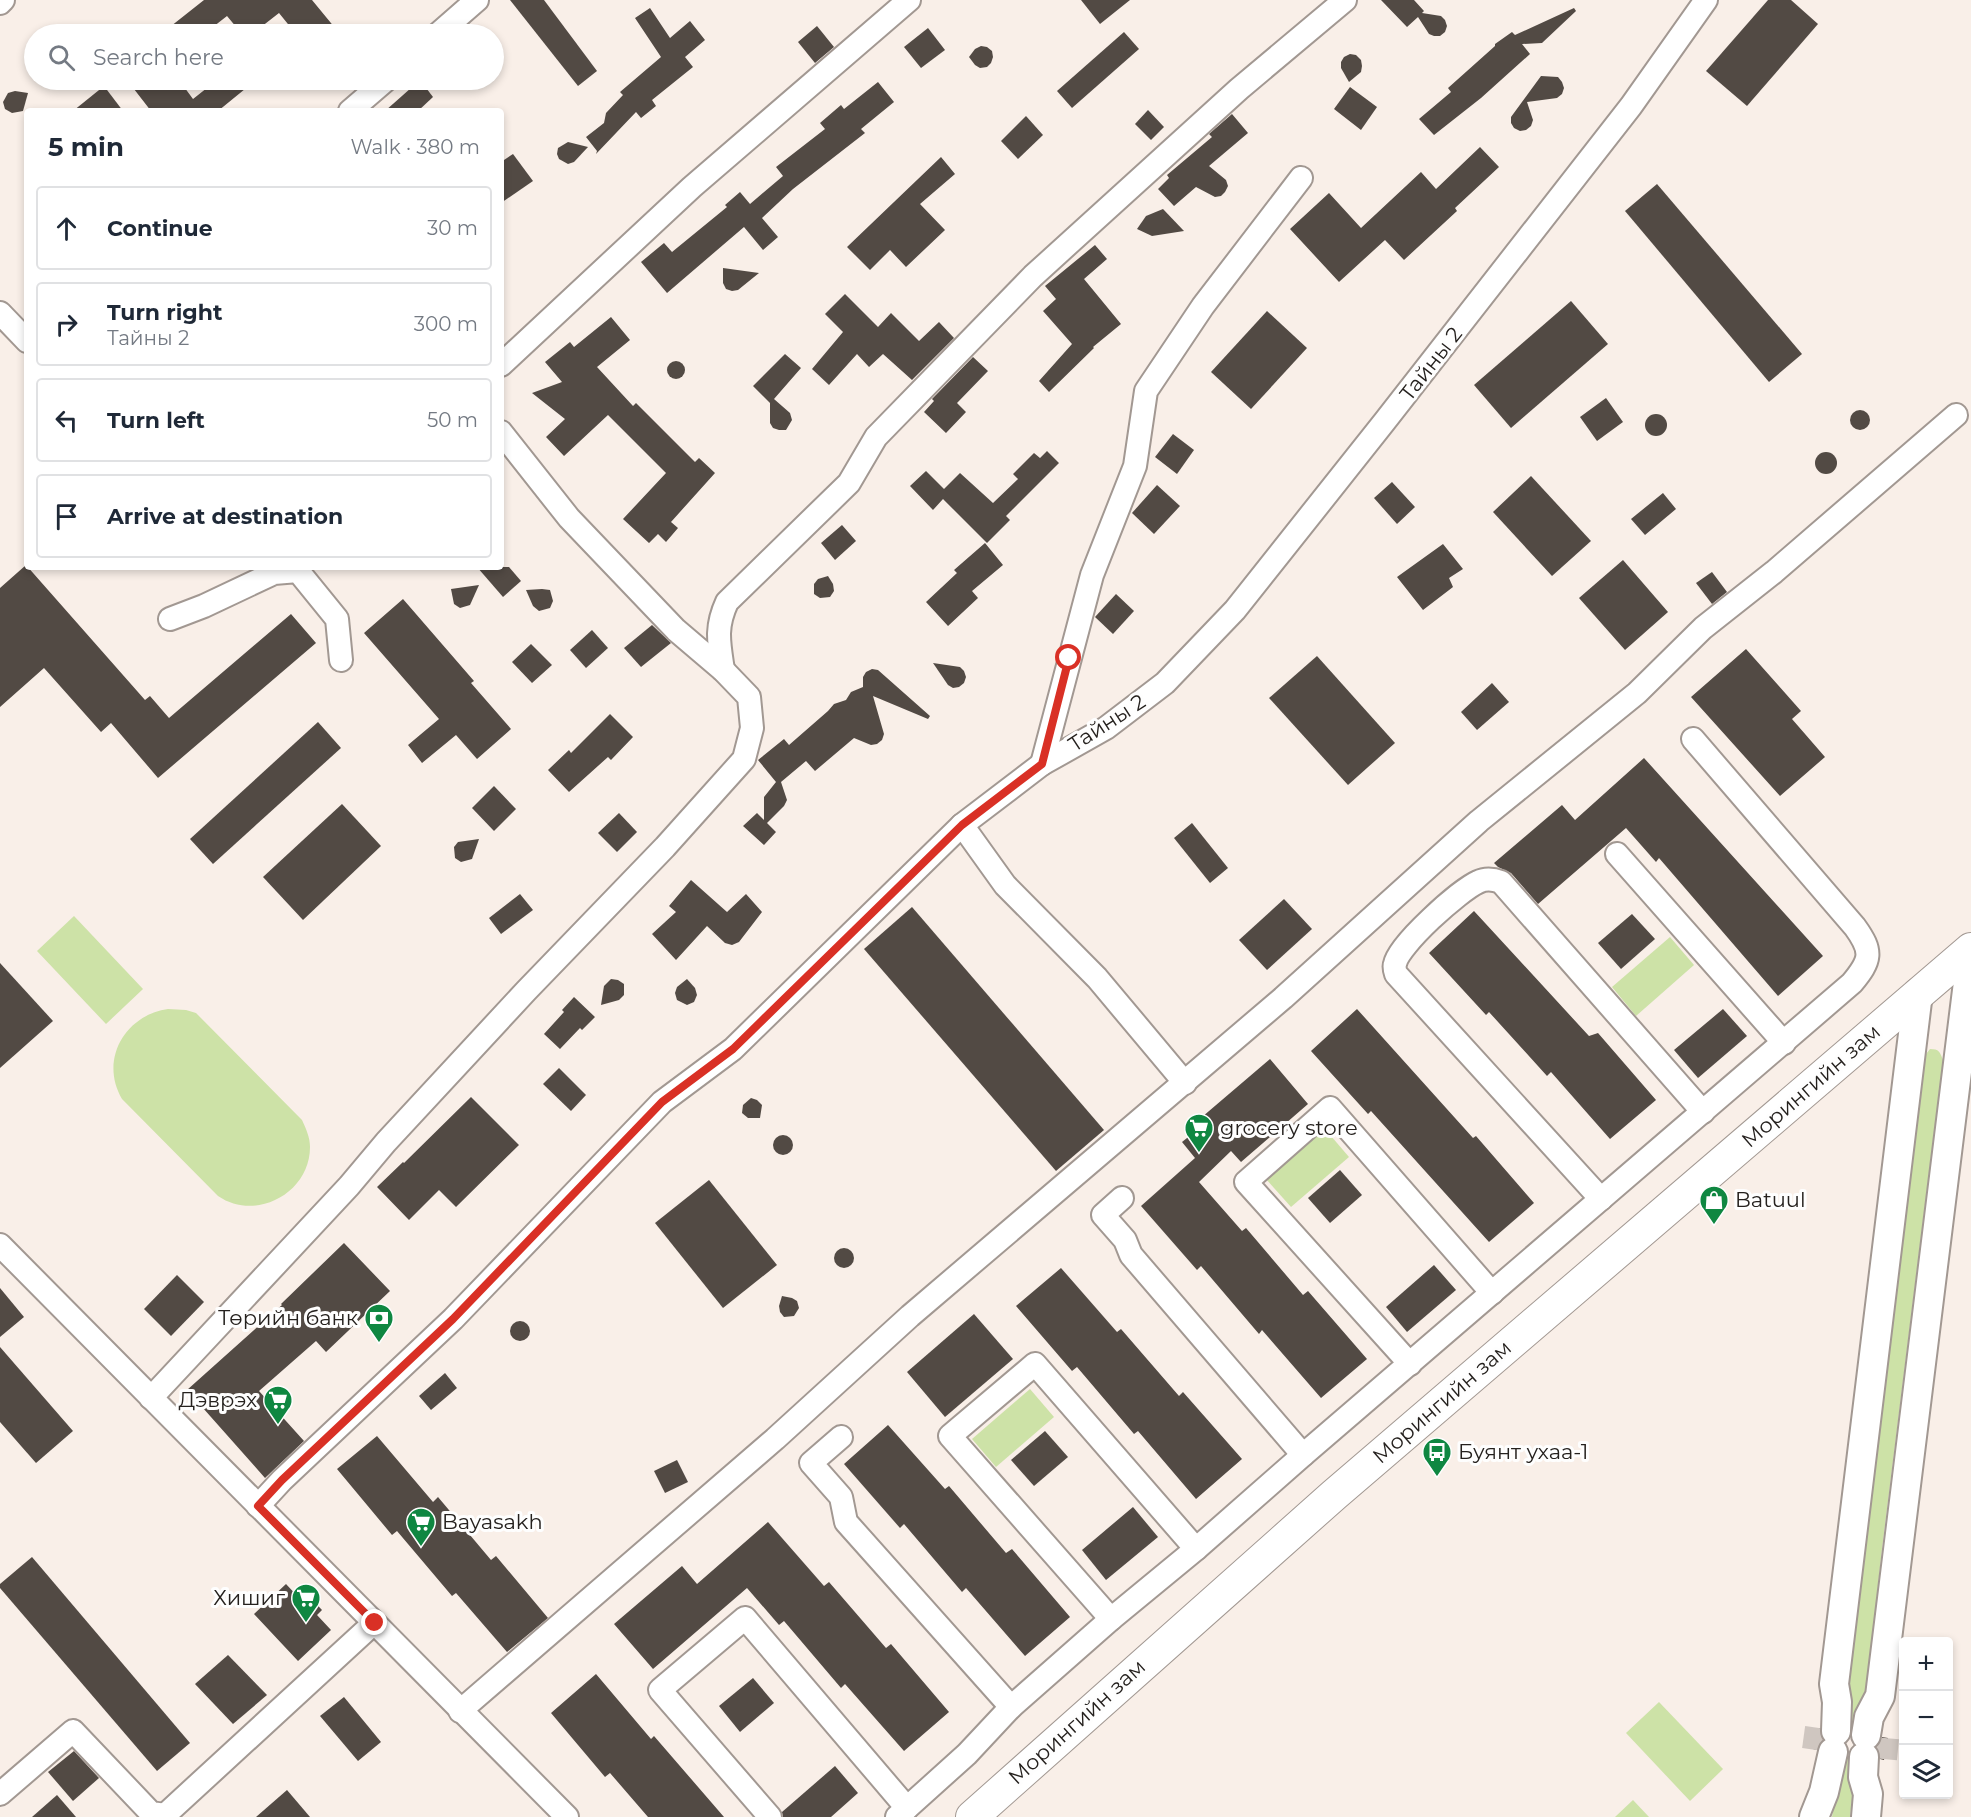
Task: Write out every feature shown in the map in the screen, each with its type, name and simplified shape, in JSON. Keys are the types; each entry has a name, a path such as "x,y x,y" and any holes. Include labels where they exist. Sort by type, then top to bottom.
{"main road":[{"name":"Морингийн зам","path":"972,1817 1258,1561 1971,949"}],"street":[{"path":"449,24 477,0"},
{"path":"504,362 692,187 909,0"},
{"path":"723,670 718,633 720,618 727,602 849,483 876,436 1033,276 1239,89 1345,0"},
{"name":"Тайны 2","path":"258,1506 282,1480 453,1319 662,1102 733,1049 962,825 1042,764 1106,728 1166,683 1235,610 1530,238 1631,106 1706,0"},
{"path":"353,108 374,90"},
{"path":"1042,764 1092,575 1135,466 1146,391 1203,306 1302,177"},
{"path":"0,313 24,338"},
{"path":"460,1711 775,1439 910,1316 1185,1083 1479,821 1637,693 1703,628 1774,572 1956,415"},
{"path":"151,1398 526,991 665,847 744,759 752,728 749,697 723,670 676,630 569,518 504,436"},
{"path":"170,619 204,606 274,573 298,572 337,619 341,660"},
{"path":"770,1817 660,1690 745,1618 902,1812 967,1754 1011,1707 1852,983 1866,966 1869,952 1864,940 1693,739"},
{"path":"962,825 1005,885 1097,978 1185,1083"},
{"path":"1617,854 1784,1042"},
{"path":"1600,1199 1396,974 1394,965 1399,953 1451,902 1480,881 1492,879 1501,882 1703,1112"},
{"path":"1867,1806 1863,1778 1887,1721 1880,1696 1971,958"},
{"path":"1814,1815 1824,1792 1825,1700 1834,1684 1918,993"},
{"path":"1410,1364 1246,1182 1330,1108 1492,1293"},
{"path":"1122,1198 1103,1215 1125,1240 1131,1255 1303,1455"},
{"path":"0,1245 567,1817"},
{"path":"1112,1619 950,1436 1035,1364 1196,1549"},
{"path":"841,1437 811,1463 841,1497 846,1522 1011,1707"},
{"path":"0,1794 73,1731 150,1813 165,1815 375,1623"}],"green space":[{"path":"74,916 143,989 106,1024 37,951"},
{"path":"1670,937 1694,965 1636,1016 1612,987"},
{"path":"168,1009 196,1013 302,1120 310,1143 308,1163 301,1178 291,1190 264,1204 248,1206 233,1203 218,1196 122,1099 113,1069 120,1042 139,1020"},
{"path":"1930,1049 1939,1052 1943,1060 1882,1549 1862,1730 1844,1727 1926,1054"},
{"path":"1325,1129 1349,1157 1291,1207 1266,1179"},
{"path":"1030,1389 1054,1417 996,1467 972,1439"},
{"path":"1659,1702 1723,1769 1690,1801 1626,1733"},
{"path":"1842,1757 1857,1759 1850,1817 1832,1817"},
{"path":"1633,1800 1649,1817 1615,1817"}],"building":[{"path":"204,0 312,0 332,24 288,24 279,13 265,24 234,24 227,16 217,24 174,24"},
{"path":"510,0 544,0 597,71 578,86"},
{"path":"1081,0 1130,0 1100,24"},
{"path":"1381,0 1414,0 1424,11 1422,13 1441,16 1445,20 1447,26 1445,32 1440,36 1429,34 1418,17 1407,27"},
{"path":"1768,0 1791,0 1818,24 1747,106 1706,71"},
{"path":"650,8 670,38 690,21 705,40 685,57 693,67 652,100 656,106 641,118 636,112 596,154 597,151 586,137 604,123 606,113 623,95 620,92 661,57 635,18"},
{"path":"1574,8 1576,11 1542,43 1522,44 1530,54 1481,98 1434,135 1419,119 1451,92 1448,88 1495,44 1512,32 1515,35"},
{"path":"817,26 834,47 815,63 798,42"},
{"path":"928,28 945,50 921,68 904,47"},
{"path":"1124,32 1139,49 1072,108 1057,91"},
{"path":"981,46 992,51 993,57 987,67 980,68 969,57 975,49"},
{"path":"1350,54 1356,55 1361,60 1362,66 1361,72 1349,82 1341,68 1341,62"},
{"path":"1541,76 1558,77 1564,88 1562,94 1557,98 1527,102 1533,120 1531,126 1520,131 1514,128 1511,117"},
{"path":"878,82 894,102 861,129 865,133 793,189 762,218 778,237 763,250 744,227 667,293 641,262 664,243 672,252 727,207 725,205 740,192 750,204 783,176 776,167 825,129 820,123 841,105 844,109"},
{"path":"1350,87 1377,107 1361,130 1334,109"},
{"path":"99,90 107,90 121,108 77,108"},
{"path":"135,90 186,90 193,99 204,90 244,90 222,108 149,108"},
{"path":"409,90 428,90 433,97 421,108 388,108"},
{"path":"15,91 28,93 23,111 12,113 5,109 3,102 8,93"},
{"path":"1148,110 1164,127 1151,140 1135,124"},
{"path":"1232,114 1248,133 1209,166 1226,180 1228,186 1225,192 1215,197 1196,187 1174,206 1158,189 1169,178 1167,175 1212,137 1209,134"},
{"path":"1026,116 1043,135 1018,159 1001,141"},
{"path":"568,142 588,147 574,162 568,164 559,159 557,154 558,148"},
{"path":"1480,147 1499,167 1455,208 1457,211 1404,260 1385,240 1339,282 1290,229 1329,193 1361,228 1421,172 1436,189"},
{"path":"513,154 533,181 504,201 504,160"},
{"path":"941,157 955,174 920,204 945,230 906,267 890,250 870,270 847,247"},
{"path":"1657,184 1802,354 1769,382 1625,211"},
{"path":"1163,209 1184,231 1152,236 1137,229 1146,216"},
{"path":"1095,245 1107,259 1084,279 1121,324 1093,347 1049,392 1039,381 1072,344 1043,311 1056,299 1045,286"},
{"path":"723,268 759,273 738,290 732,291 726,289 723,283"},
{"path":"845,294 878,327 891,313 919,341 939,322 954,338 912,380 883,354 869,367 857,354 829,385 812,369 843,332 825,314"},
{"path":"1571,301 1608,344 1511,428 1474,385"},
{"path":"1267,311 1307,348 1251,409 1211,372"},
{"path":"611,317 630,340 597,367 633,406 636,403 695,462 699,458 715,473 671,522 678,528 666,542 658,534 649,543 623,519 666,473 608,415 564,456 546,437 565,419 532,393 562,382 545,362 570,342 574,347"},
{"path":"785,354 801,368 774,399 790,413 792,420 786,430 779,430 773,428 770,423 770,403 753,386"},
{"path":"973,357 988,371 957,403 966,412 946,433 924,412 934,401 932,399"},
{"path":"672,361 680,361 685,366 683,377 672,379 667,374 667,366"},
{"path":"1606,398 1623,422 1597,441 1580,417"},
{"path":"1856,410 1864,410 1870,416 1870,424 1864,430 1856,430 1850,424 1850,416"},
{"path":"1656,414 1666,421 1667,425 1660,435 1656,436 1646,429 1645,425 1652,415"},
{"path":"1173,434 1194,450 1177,474 1155,457"},
{"path":"1047,451 1059,463 1006,516 1010,520 987,543 943,499 933,510 910,486 926,471 944,489 960,473 993,503 1018,479 1013,474 1034,453 1040,458"},
{"path":"1826,452 1836,459 1837,463 1830,473 1826,474 1816,467 1815,463 1822,453"},
{"path":"1531,476 1591,541 1552,576 1493,512"},
{"path":"1392,482 1415,507 1397,524 1374,498"},
{"path":"1157,485 1180,506 1154,534 1132,513"},
{"path":"1663,493 1676,509 1645,535 1631,519"},
{"path":"842,525 856,541 835,560 821,543"},
{"path":"985,543 1003,565 972,591 978,598 948,626 926,602 957,573 954,570"},
{"path":"1443,544 1463,569 1449,578 1453,587 1423,610 1397,577"},
{"path":"1623,560 1668,612 1625,650 1579,598"},
{"path":"24,567 24,570 30,570 145,700 150,696 169,718 291,614 316,643 158,778 111,723 101,732 44,668 0,707 0,588"},
{"path":"504,567 509,567 521,581 503,597 480,570 504,570"},
{"path":"1712,572 1727,592 1712,604 1696,583"},
{"path":"828,576 834,591 830,597 820,598 814,594 814,584 818,579"},
{"path":"479,585 470,605 460,608 454,604 451,589"},
{"path":"526,590 550,590 553,601 550,608 539,611 533,606"},
{"path":"1116,594 1134,611 1113,634 1095,617"},
{"path":"403,599 474,681 471,683 511,729 477,759 456,735 422,763 408,745 439,719 364,633"},
{"path":"652,625 671,643 641,667 624,648"},
{"path":"592,630 608,648 586,668 570,650"},
{"path":"531,644 552,665 532,683 512,662"},
{"path":"1746,649 1801,711 1792,719 1825,757 1780,796 1691,697"},
{"path":"1317,656 1395,743 1348,785 1269,698"},
{"path":"933,663 960,667 966,677 964,683 953,688 948,685"},
{"path":"872,669 878,670 930,716 928,719 873,696 884,734 882,740 871,745 854,738 815,771 806,761 781,782 787,800 767,823 776,832 764,845 743,826 757,813 764,820 764,797 776,782 758,760 784,739 789,745 834,704 846,700 851,692 863,687 863,677"},
{"path":"1492,683 1509,702 1477,730 1461,712"},
{"path":"610,714 633,737 611,760 608,757 569,792 548,770 569,750 571,753"},
{"path":"318,722 341,748 213,864 190,839"},
{"path":"1644,758 1823,956 1778,996 1659,858 1656,862 1626,828 1538,904 1511,873 1494,863 1562,805 1575,820"},
{"path":"494,786 516,809 494,831 472,808"},
{"path":"342,804 381,846 303,920 263,877"},
{"path":"619,813 637,832 617,852 598,833"},
{"path":"1192,823 1228,868 1210,883 1174,838"},
{"path":"479,839 472,859 461,862 455,858 454,847 458,842"},
{"path":"691,880 727,912 746,894 762,912 739,942 732,945 725,943 707,926 676,960 652,934 676,912 669,906"},
{"path":"520,894 533,910 501,934 489,918"},
{"path":"1284,899 1312,929 1267,970 1239,940"},
{"path":"912,907 1104,1130 1056,1171 864,949"},
{"path":"1474,911 1589,1036 1598,1033 1656,1100 1610,1139 1551,1072 1547,1076 1489,1012 1486,1015 1429,953"},
{"path":"1632,914 1655,939 1621,969 1598,943"},
{"path":"0,963 53,1021 0,1068"},
{"path":"611,979 624,984 624,995 619,1000 601,1005 604,986"},
{"path":"687,979 695,988 697,995 694,1002 687,1005 677,1000 675,993 677,987"},
{"path":"574,997 595,1017 582,1030 580,1028 560,1049 544,1034"},
{"path":"1357,1009 1473,1138 1476,1136 1534,1203 1489,1242 1371,1111 1368,1114 1311,1051"},
{"path":"1723,1009 1747,1036 1698,1078 1674,1050"},
{"path":"1270,1059 1308,1104 1241,1162 1231,1151 1199,1182 1242,1231 1246,1228 1303,1295 1308,1291 1367,1359 1321,1398 1262,1330 1259,1334 1201,1266 1197,1270 1141,1206 1195,1158 1182,1142 1207,1122 1202,1117"},
{"path":"559,1068 586,1095 571,1111 543,1084"},
{"path":"471,1097 519,1145 456,1207 439,1190 409,1220 377,1187"},
{"path":"751,1098 762,1105 760,1118 748,1118 742,1113 743,1105"},
{"path":"783,1135 790,1138 793,1145 790,1152 783,1155 776,1152 773,1145 776,1138"},
{"path":"1340,1170 1362,1195 1330,1223 1308,1198"},
{"path":"709,1180 777,1265 723,1308 655,1223"},
{"path":"344,1243 390,1291 326,1352 316,1341 259,1391 304,1441 265,1478 187,1390 282,1305"},
{"path":"844,1248 851,1251 854,1258 851,1265 844,1268 837,1265 834,1258 837,1251"},
{"path":"1434,1265 1456,1290 1407,1332 1386,1307"},
{"path":"1061,1268 1117,1332 1121,1329 1179,1396 1183,1392 1242,1459 1196,1499 1138,1431 1134,1434 1077,1367 1072,1371 1016,1306"},
{"path":"177,1275 204,1302 171,1336 144,1309"},
{"path":"0,1288 24,1317 0,1337"},
{"path":"782,1296 797,1301 799,1308 794,1316 784,1317 780,1312"},
{"path":"974,1314 1013,1359 945,1417 907,1372"},
{"path":"520,1321 527,1324 530,1331 527,1338 520,1341 513,1338 510,1331 513,1324"},
{"path":"0,1347 73,1431 36,1463 0,1422"},
{"path":"445,1373 457,1388 431,1410 419,1396"},
{"path":"888,1425 945,1489 949,1486 1006,1553 1012,1549 1070,1617 1025,1656 966,1588 962,1592 904,1524 900,1528 844,1464"},
{"path":"1045,1431 1068,1457 1034,1486 1011,1460"},
{"path":"377,1436 433,1502 438,1497 491,1560 496,1556 548,1618 507,1652 456,1593 452,1596 397,1531 392,1535 337,1469"},
{"path":"677,1460 688,1482 665,1493 654,1471"},
{"path":"1133,1507 1158,1537 1106,1580 1082,1550"},
{"path":"768,1522 824,1586 829,1582 886,1648 891,1644 949,1712 904,1751 845,1684 841,1688 784,1621 779,1625 747,1588 653,1669 614,1624 682,1566 697,1584"},
{"path":"32,1557 190,1743 157,1771 0,1588 0,1584"},
{"path":"286,1584 300,1599 306,1593 322,1610 317,1615 331,1630 298,1661 254,1614"},
{"path":"228,1655 267,1695 233,1724 195,1684"},
{"path":"596,1674 651,1739 654,1736 724,1817 648,1817 610,1773 605,1777 551,1713"},
{"path":"753,1678 774,1703 740,1732 719,1706"},
{"path":"344,1697 381,1742 358,1761 320,1716"},
{"path":"1817,1728 1820,1728 1822,1740 1817,1750 1813,1749"},
{"path":"1882,1737 1888,1738 1884,1760 1880,1759 1877,1747"},
{"path":"74,1751 99,1778 73,1801 48,1772"},
{"path":"835,1766 858,1793 831,1817 783,1817 782,1812"},
{"path":"287,1790 310,1817 256,1817"},
{"path":"57,1795 76,1817 32,1817"}],"tunnel":[{"path":"1816,1750 1819,1728"},
{"path":"1883,1759 1885,1738"}],"place":[{"name":"grocery store","path":"1199,1154"},
{"name":"Batuul","path":"1714,1226"},
{"name":"Төрийн банк","path":"379,1344"},
{"name":"Дэврэх","path":"278,1426"},
{"name":"Буянт ухаа-1","path":"1437,1478"},
{"name":"Bayasakh","path":"421,1548"},
{"name":"Хишиг","path":"306,1624"}],"route":[{"path":"375,1623 258,1506 282,1480 453,1319 662,1102 733,1049 962,825 1042,764 1069,658"}]}
